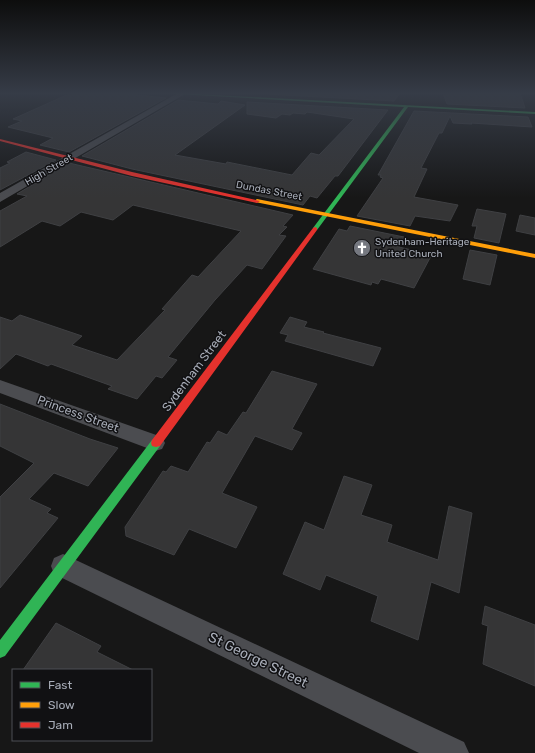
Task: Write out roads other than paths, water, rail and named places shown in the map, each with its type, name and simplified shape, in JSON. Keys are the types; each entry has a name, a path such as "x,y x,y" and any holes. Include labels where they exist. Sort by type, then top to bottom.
{"street":[{"name":"High Street","path":"0,198 122,128"},
{"name":"Sydenham Street","path":"0,651 390,128"},
{"name":"Dundas Street","path":"0,140 68,159 139,176 535,256"},
{"name":"Princess Street","path":"0,386 155,443"},
{"name":"St George Street","path":"63,566 453,753"}],"place":[{"name":"Sydenham-Heritage United Church","path":"362,248"}]}
